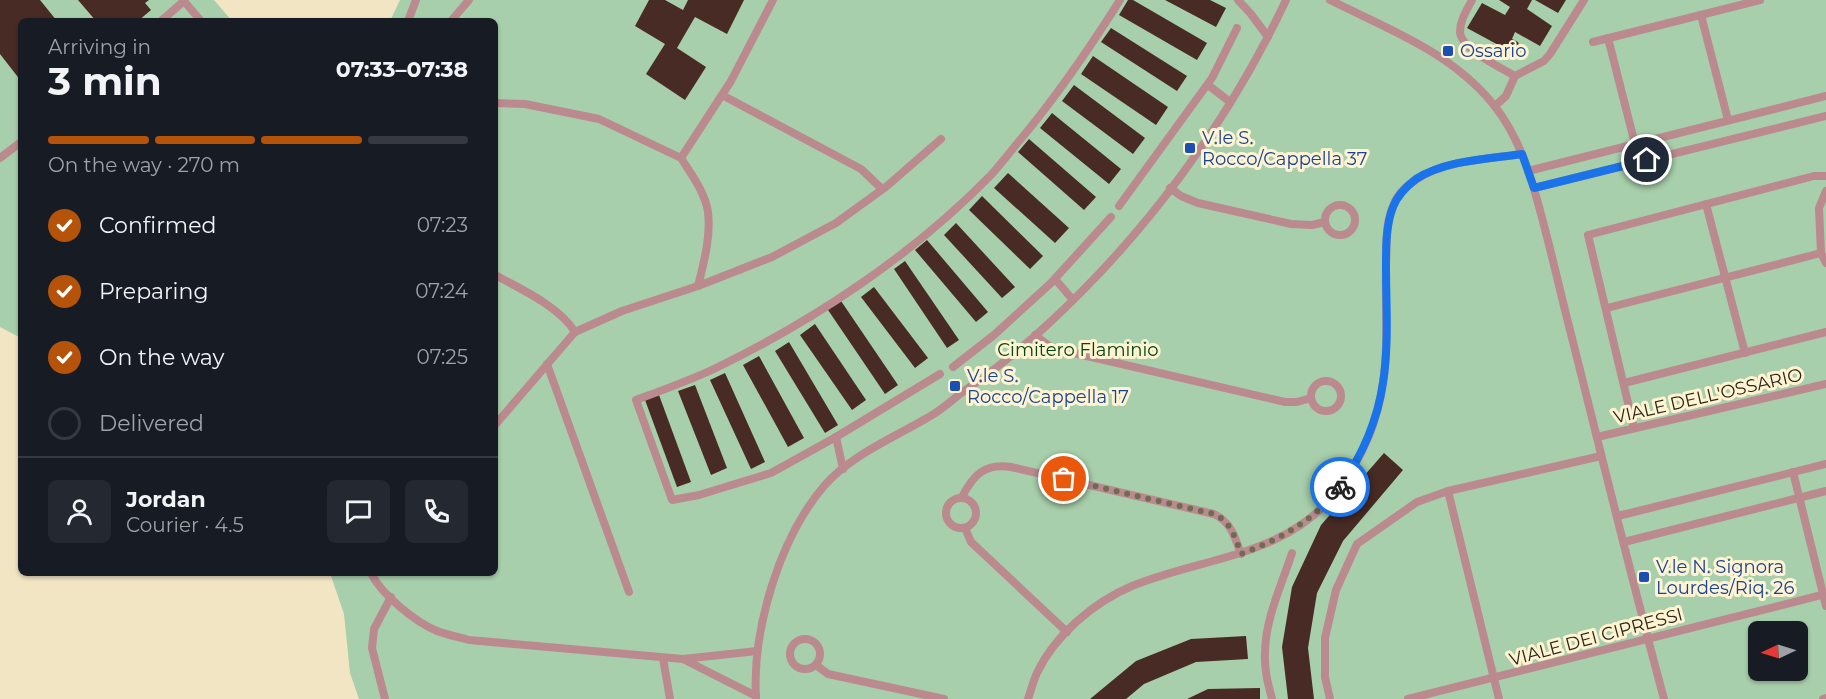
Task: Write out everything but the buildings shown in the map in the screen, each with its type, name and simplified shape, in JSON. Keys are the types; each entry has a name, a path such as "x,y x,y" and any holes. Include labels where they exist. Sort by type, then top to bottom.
{"lane":[{"path":"164,18 184,0 199,18"},
{"path":"409,18 416,0"},
{"path":"454,18 469,0"},
{"path":"681,158 722,95 773,0"},
{"path":"940,374 771,473 699,495 672,500 636,400 716,368 828,305 881,268 940,222 991,175 1043,113 1080,63 1120,0"},
{"path":"1238,0 1268,37"},
{"path":"683,659 756,698 757,651 770,590 789,543 807,510 825,485 872,449 930,417 992,371 1035,335 1103,269 1170,189 1230,102 1268,37 1286,0"},
{"path":"1330,0 1438,55 1466,76 1495,106 1522,154 1534,188 1664,699"},
{"path":"1472,0 1461,22 1462,40 1470,48 1515,76"},
{"path":"1495,106 1506,96 1515,76 1544,61 1584,0"},
{"path":"1593,42 1760,0"},
{"path":"1701,15 1728,120"},
{"path":"1119,206 1208,85 1237,28"},
{"path":"1608,38 1635,144"},
{"path":"1208,85 1230,102"},
{"path":"722,95 861,169 882,189"},
{"path":"1528,171 1826,96"},
{"path":"498,103 525,104 599,119 681,158 697,183 708,211 706,253 698,286"},
{"path":"1534,188 1826,116"},
{"path":"498,421 575,332 622,311 698,286 772,257 836,224 941,139"},
{"path":"0,158 18,144"},
{"path":"1029,699 1036,674 1047,655 1083,616 1106,599 1132,586 1241,554 1279,537 1323,507 1346,478 1367,441 1377,413 1383,382 1387,233 1390,214 1397,197 1417,179 1437,170 1522,154"},
{"path":"1635,428 1588,235 1814,176 1826,176"},
{"path":"1170,189 1198,203 1282,222 1305,225 1325,222"},
{"path":"1826,191 1819,208 1821,253 1826,263"},
{"path":"1339,204 1349,207 1355,215 1354,225 1348,233 1343,235 1334,234 1326,227 1325,222 1324,217 1329,208 1339,204"},
{"path":"1706,204 1744,353"},
{"path":"953,367 994,335 1054,279 1111,217"},
{"path":"1607,308 1821,253"},
{"path":"498,277 530,294 568,320 575,332"},
{"path":"1054,279 1073,300"},
{"path":"1624,383 1826,332"},
{"path":"1035,335 1049,346 1061,350 1285,402 1297,402 1311,398"},
{"path":"547,364 628,592"},
{"path":"1325,380 1334,383 1340,391 1340,401 1334,409 1329,411 1319,410 1312,403 1311,398 1315,384 1325,380"},
{"name":"VIALE DELL'OSSARIO","path":"1597,437 1826,384"},
{"path":"836,437 843,469"},
{"path":"1330,699 1325,677 1325,638 1336,590 1357,544 1417,502 1448,491 1601,456"},
{"path":"1618,516 1826,464"},
{"path":"962,497 972,502 976,511 974,522 965,528 951,525 946,512 947,507 953,500 962,497 972,479 982,471 997,465 1011,467 1214,514 1226,521 1234,534 1241,554"},
{"path":"1793,472 1825,594 1826,606"},
{"path":"1448,491 1499,699"},
{"path":"1624,542 1826,491"},
{"path":"965,528 971,542 1067,632"},
{"path":"1272,699 1266,673 1266,641 1292,553"},
{"path":"372,576 376,584 407,612 437,631 469,640 683,659 757,651"},
{"name":"VIALE DEI CIPRESSI","path":"1408,699 1825,594"},
{"path":"385,699 372,648 374,629 391,597"},
{"path":"806,638 815,642 820,656 816,664 807,669 797,667 790,659 790,649 793,644 806,638"},
{"path":"663,657 670,699"},
{"path":"816,664 828,674 944,699"}],"green space":[{"path":"0,0 214,0 229,18 18,18 18,336 0,327"},
{"name":"Cimitero Flaminio","path":"400,0 1826,0 1826,699 359,699 350,673 344,614 331,576 498,576 498,18 391,18"}],"way so far":[{"path":"1064,479 1214,514 1226,521 1234,534 1241,554 1267,544 1304,522 1323,507 1340,487"}],"place":[{"name":"Ossario","path":"1448,51"},
{"name":"V.le S. Rocco/Cappella 37","path":"1190,148"},
{"name":"V.le S. Rocco/Cappella 17","path":"955,386"},
{"name":"V.le N. Signora Lourdes/Riq. 26","path":"1644,577"}],"route":[{"path":"1340,487 1371,433 1380,399 1385,366 1388,227 1390,214 1397,197 1410,184 1428,173 1458,164 1522,154 1534,188 1647,160"}]}
